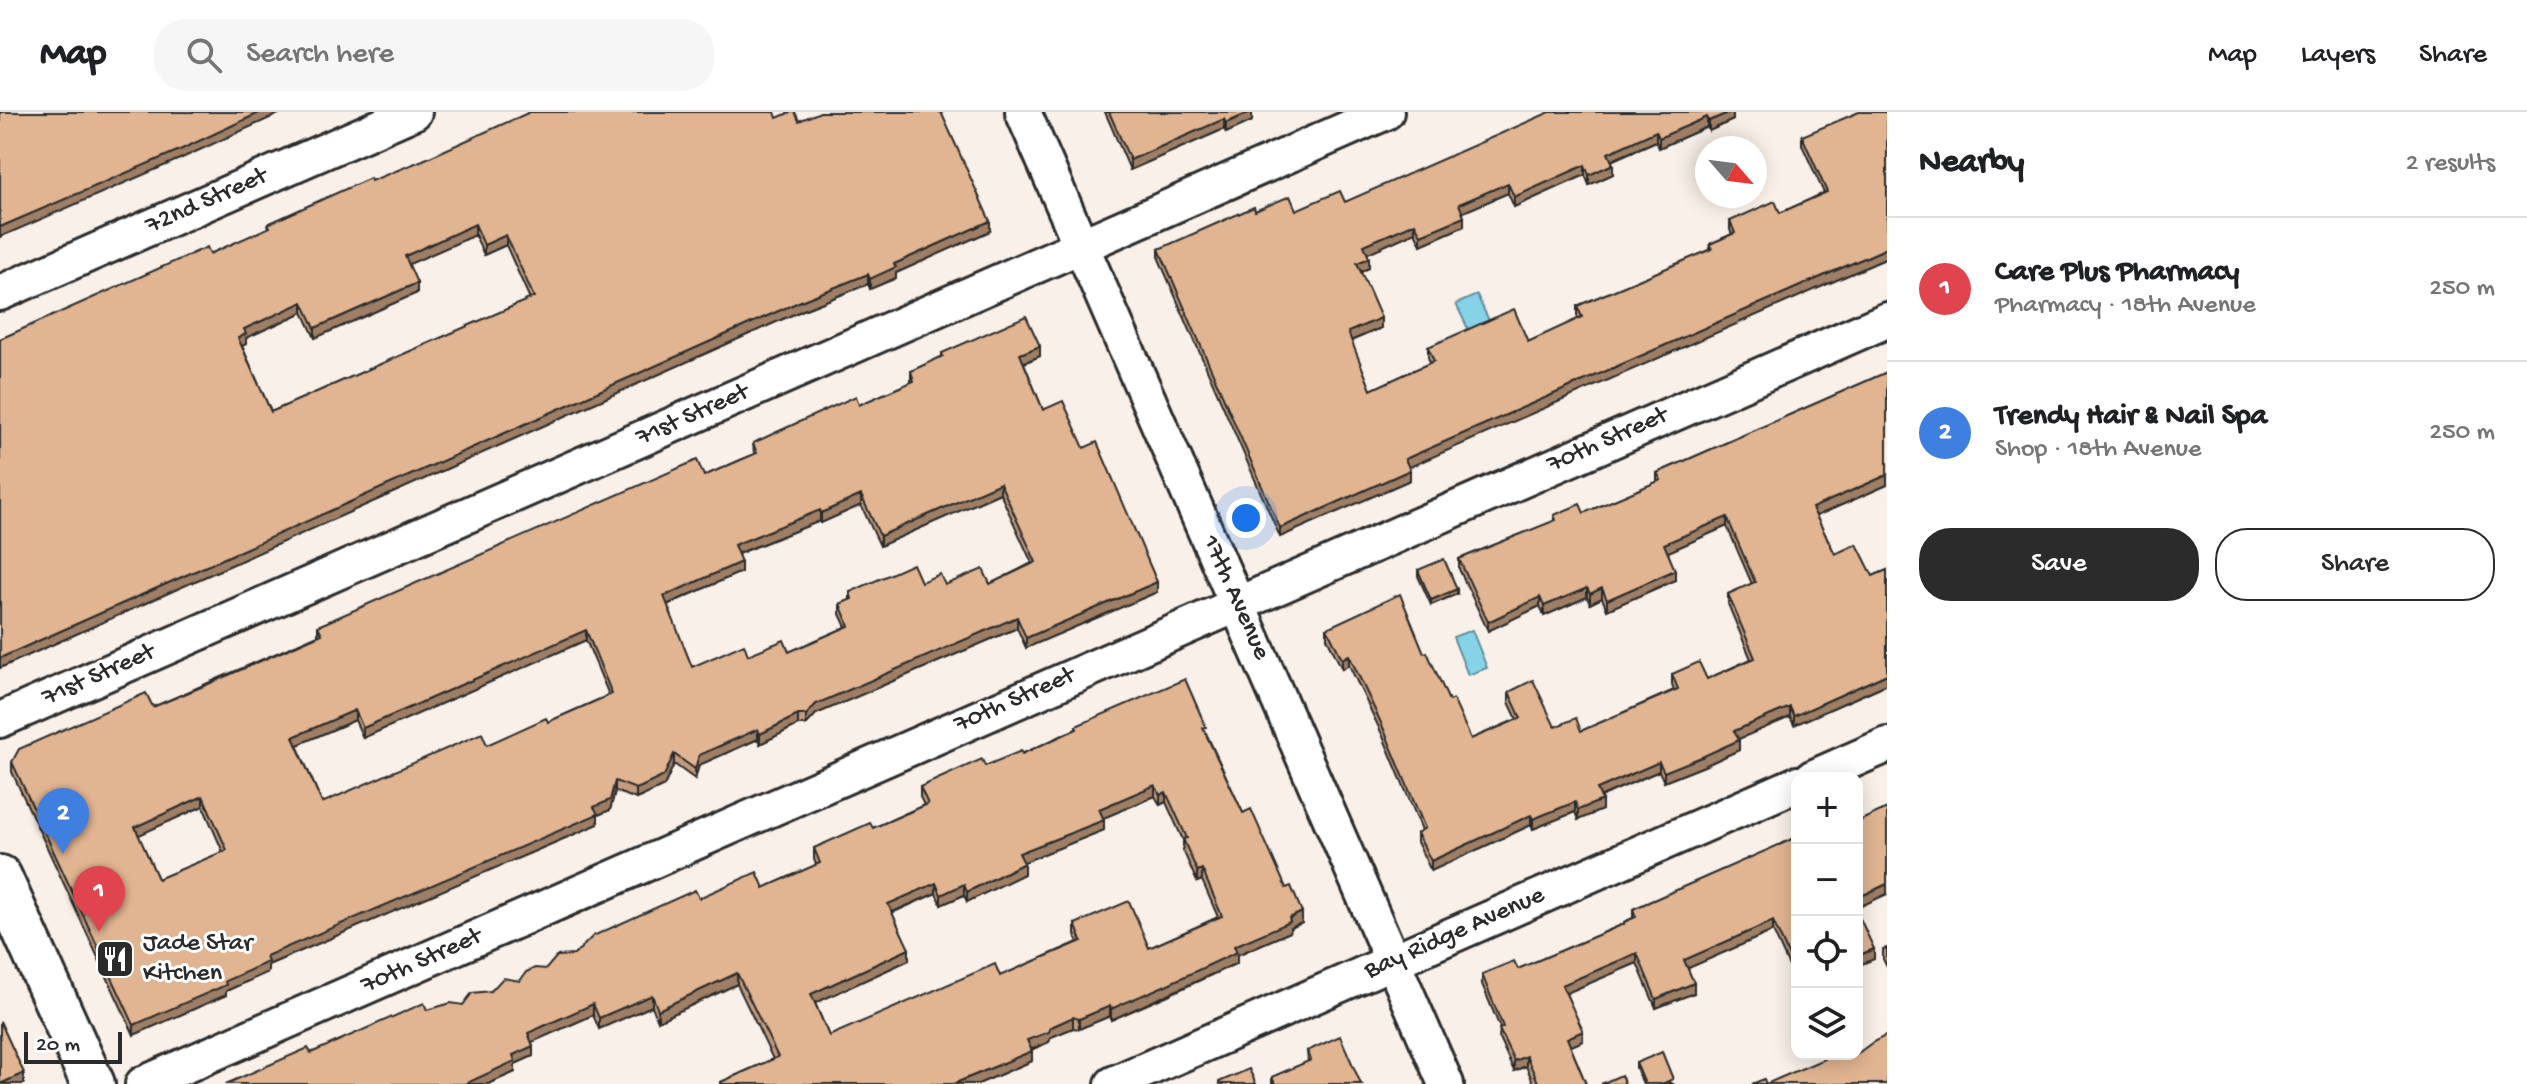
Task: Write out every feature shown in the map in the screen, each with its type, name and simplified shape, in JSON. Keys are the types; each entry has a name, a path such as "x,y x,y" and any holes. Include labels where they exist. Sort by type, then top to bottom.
{"street":[{"name":"72nd Street","path":"0,293 414,112"},
{"name":"17th Avenue","path":"1023,112 1446,1084"},
{"name":"71st Street","path":"0,720 1386,112"},
{"name":"70th Street","path":"143,1084 1887,320"},
{"path":"1826,772 1887,745"},
{"name":"Bay Ridge Avenue","path":"1113,1084 1791,787"},
{"path":"0,877 93,1084"}],"water":[{"path":"1477,295 1491,325 1471,335 1456,304"},
{"path":"1472,630 1487,668 1468,675 1453,637"}],"building":[{"path":"0,112 261,112 0,227"},
{"path":"530,112 775,112 777,118 795,112 799,121 820,112 941,112 990,221 894,264 896,267 870,279 868,274 803,300 0,658 0,339 207,247 210,254 370,178 371,181","holes":["475,224 484,245 506,235 534,297 271,412 238,338 246,334 244,329 303,302 315,328 417,283 405,256"]},
{"path":"1109,112 1251,112 1226,123 1224,119 1130,160"},
{"path":"1550,112 1730,112 1709,121 1707,117 1659,138 1656,131 1608,153 1613,164 1589,175 1585,165 1514,197 1508,183 1459,204 1464,217 1421,235 1415,223 1364,245 1369,258 1357,263 1381,318 1348,332 1371,390 1434,361 1428,347 1514,309 1528,342 1582,317 1577,306 1712,249 1710,244 1735,233 1730,221 1759,208 1767,208 1767,205 1775,201 1780,213 1827,192 1802,136 1859,112 1887,112 1887,248 1405,459 1410,470 1280,528 1159,249 1254,207 1255,211 1290,196 1296,210 1340,191 1345,202"},
{"path":"1026,316 1040,346 1020,354 1043,410 1063,401 1084,448 1097,442 1157,582 1026,638 1017,617 816,704 806,715 798,715 760,734 758,729 699,755 695,769 674,754 664,776 641,787 636,789 615,781 610,800 594,807 598,814 266,956 268,962 225,981 226,985 134,1025 12,762 19,749 146,693 153,707 206,685 322,634 318,626 697,460 704,476 757,453 753,443 856,396 859,405 914,381 911,371 943,356 942,353","holes":["1000,483 1036,562 990,584 983,569 945,585 940,574 921,582 913,564 850,592 852,599 840,604 849,626 789,652 784,640 748,655 744,644 692,667 664,596 741,562 734,545 861,495 880,536","586,630 612,694 548,722 546,718 487,745 482,733 322,803 293,737 355,710 363,728","203,796 227,850 158,879 135,827"]},
{"path":"1887,372 1887,475 1812,508 1835,554 1857,544 1873,576 1887,570 1887,674 1794,716 1790,707 1734,731 1739,740 1664,772 1659,762 1597,789 1602,800 1578,810 1575,802 1533,819 1531,815 1431,861 1417,833 1425,828 1382,725 1349,655 1342,659 1327,628 1400,594 1424,653 1427,652 1449,701 1453,699 1471,739 1521,718 1509,692 1533,680 1555,727 1576,718 1581,731 1678,689 1672,674 1699,662 1707,679 1755,658 1728,594 1755,582 1727,517 1664,544 1675,570 1607,600 1602,588 1590,594 1587,588 1544,606 1540,597 1488,622 1459,559 1556,520 1554,515 1580,504 1584,513 1661,480 1657,473"},
{"path":"1444,559 1457,589 1431,600 1418,570"},
{"path":"1185,679 1206,727 1203,728 1243,813 1251,809 1286,888 1291,886 1302,912 1289,918 1290,922 1234,946 1237,952 1166,985 1111,1009 1110,1006 1079,1019 1073,1017 1051,1027 1049,1032 1027,1040 1032,1051 953,1084 722,1084 778,1057 737,973 658,1010 652,995 599,1018 593,1004 528,1033 533,1046 513,1055 515,1061 465,1084 226,1084 308,1048 311,1053 424,1003 427,1010 451,1003 463,1005 472,993 491,991 503,978 520,981 526,972 535,968 546,969 557,956 574,955 593,936 695,890 699,898 757,872 764,888 820,863 814,848 870,823 873,828 928,804 920,787 982,759 985,766 1021,751 1022,754 1077,729 1076,726","holes":["1155,785 1160,795 1166,792 1187,838 1183,839 1197,871 1202,869 1222,916 1149,948 1129,901 1075,924 1082,941 1000,976 995,964 829,1036 811,994 909,949 888,904 936,883 941,895 964,884 967,892 1024,863 1019,853 1104,820 1099,809"]},
{"path":"1887,808 1887,884 1863,895 1863,844 1863,819"},
{"path":"1791,840 1791,961 1773,921 1684,960 1694,983 1656,999 1637,953 1562,985 1583,1031 1567,1038 1586,1084 1539,1084 1526,1056 1514,1061 1499,1029 1503,1027 1482,974 1514,961 1518,969 1624,924 1636,917 1633,909"},
{"path":"1863,925 1874,949 1863,954"},
{"path":"0,1021 24,1073 0,1084"},
{"path":"1887,1035 1887,1084 1766,1084 1822,1060 1863,1060 1863,1049"},
{"path":"1340,1036 1361,1084 1275,1084 1272,1077 1311,1060 1307,1051"},
{"path":"1662,1052 1673,1079 1662,1084 1645,1084 1636,1063"},
{"path":"1249,1069 1256,1084 1219,1082"},
{"path":"1621,1075 1625,1084 1601,1084"}],"place":[{"name":"Trendy Hair & Nail Spa","path":"63,854"},
{"name":"Care Plus Pharmacy","path":"99,932"},
{"name":"Jade Star Kitchen","path":"115,959"}]}
